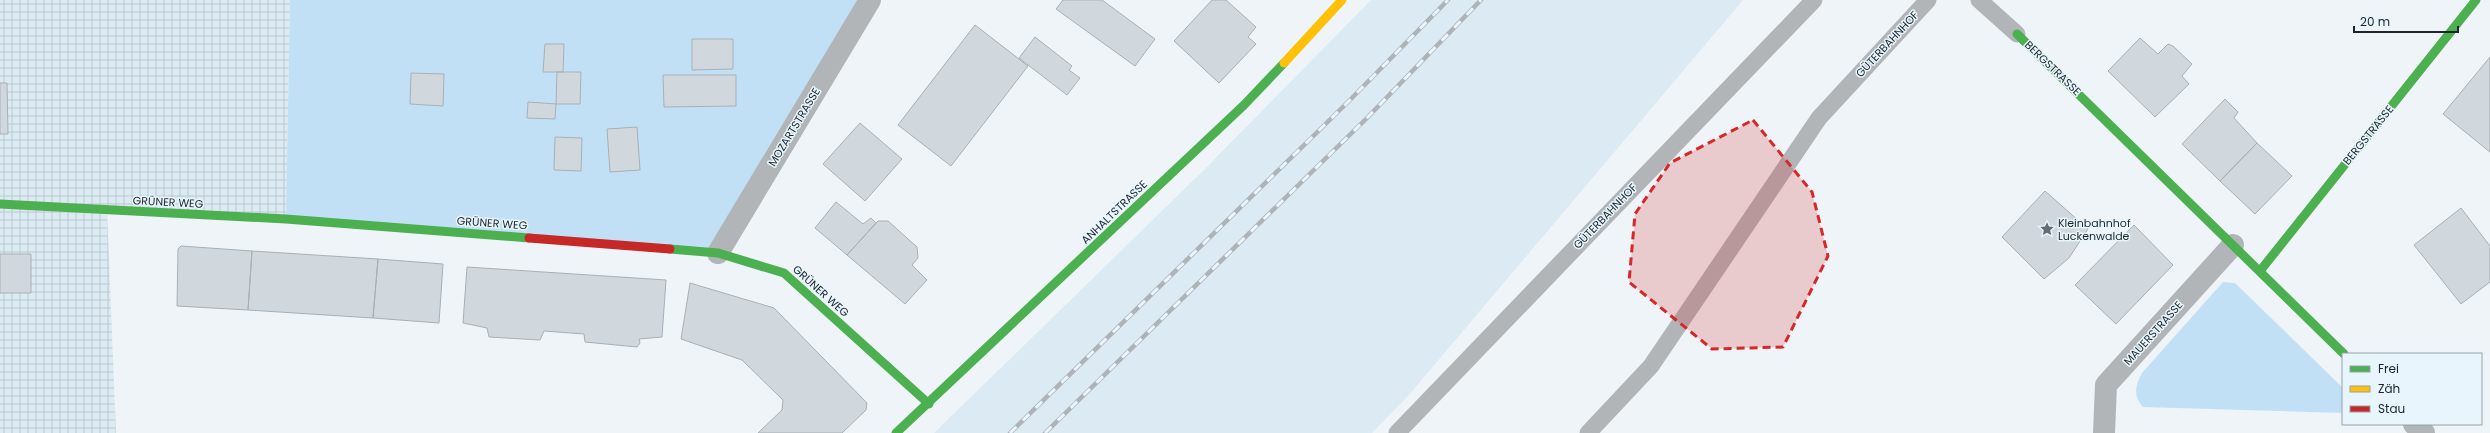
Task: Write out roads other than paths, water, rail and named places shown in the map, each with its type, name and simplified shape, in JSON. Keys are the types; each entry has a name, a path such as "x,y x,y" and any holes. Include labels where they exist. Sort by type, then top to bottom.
{"street":[{"name":"MOZARTSTRASSE","path":"718,253 870,0"},
{"name":"ANHALTSTRASSE","path":"896,433 929,404 1244,105 1342,0"},
{"name":"BERGSTRASSE","path":"2260,271 2476,0"},
{"name":"BERGSTRASSE","path":"2017,34 2343,353"},
{"name":"GRÜNER WEG","path":"0,204 286,219 718,253 784,273 929,404"},
{"name":"MAUERSTRASSE","path":"2104,433 2106,385 2233,245"},
{"path":"2415,425 2424,433"}],"lane":[{"name":"GÜTERBAHNHOF","path":"1397,433 1814,0"},
{"name":"GÜTERBAHNHOF","path":"1588,433 1651,366 1819,118 1928,0"},
{"path":"1979,0 2017,34"}],"railway":[{"path":"1010,433 1348,102 1448,0"},
{"path":"1045,433 1366,119 1481,0"}],"place":[{"name":"Kleinbahnhof Luckenwalde","path":"2047,229"}]}
